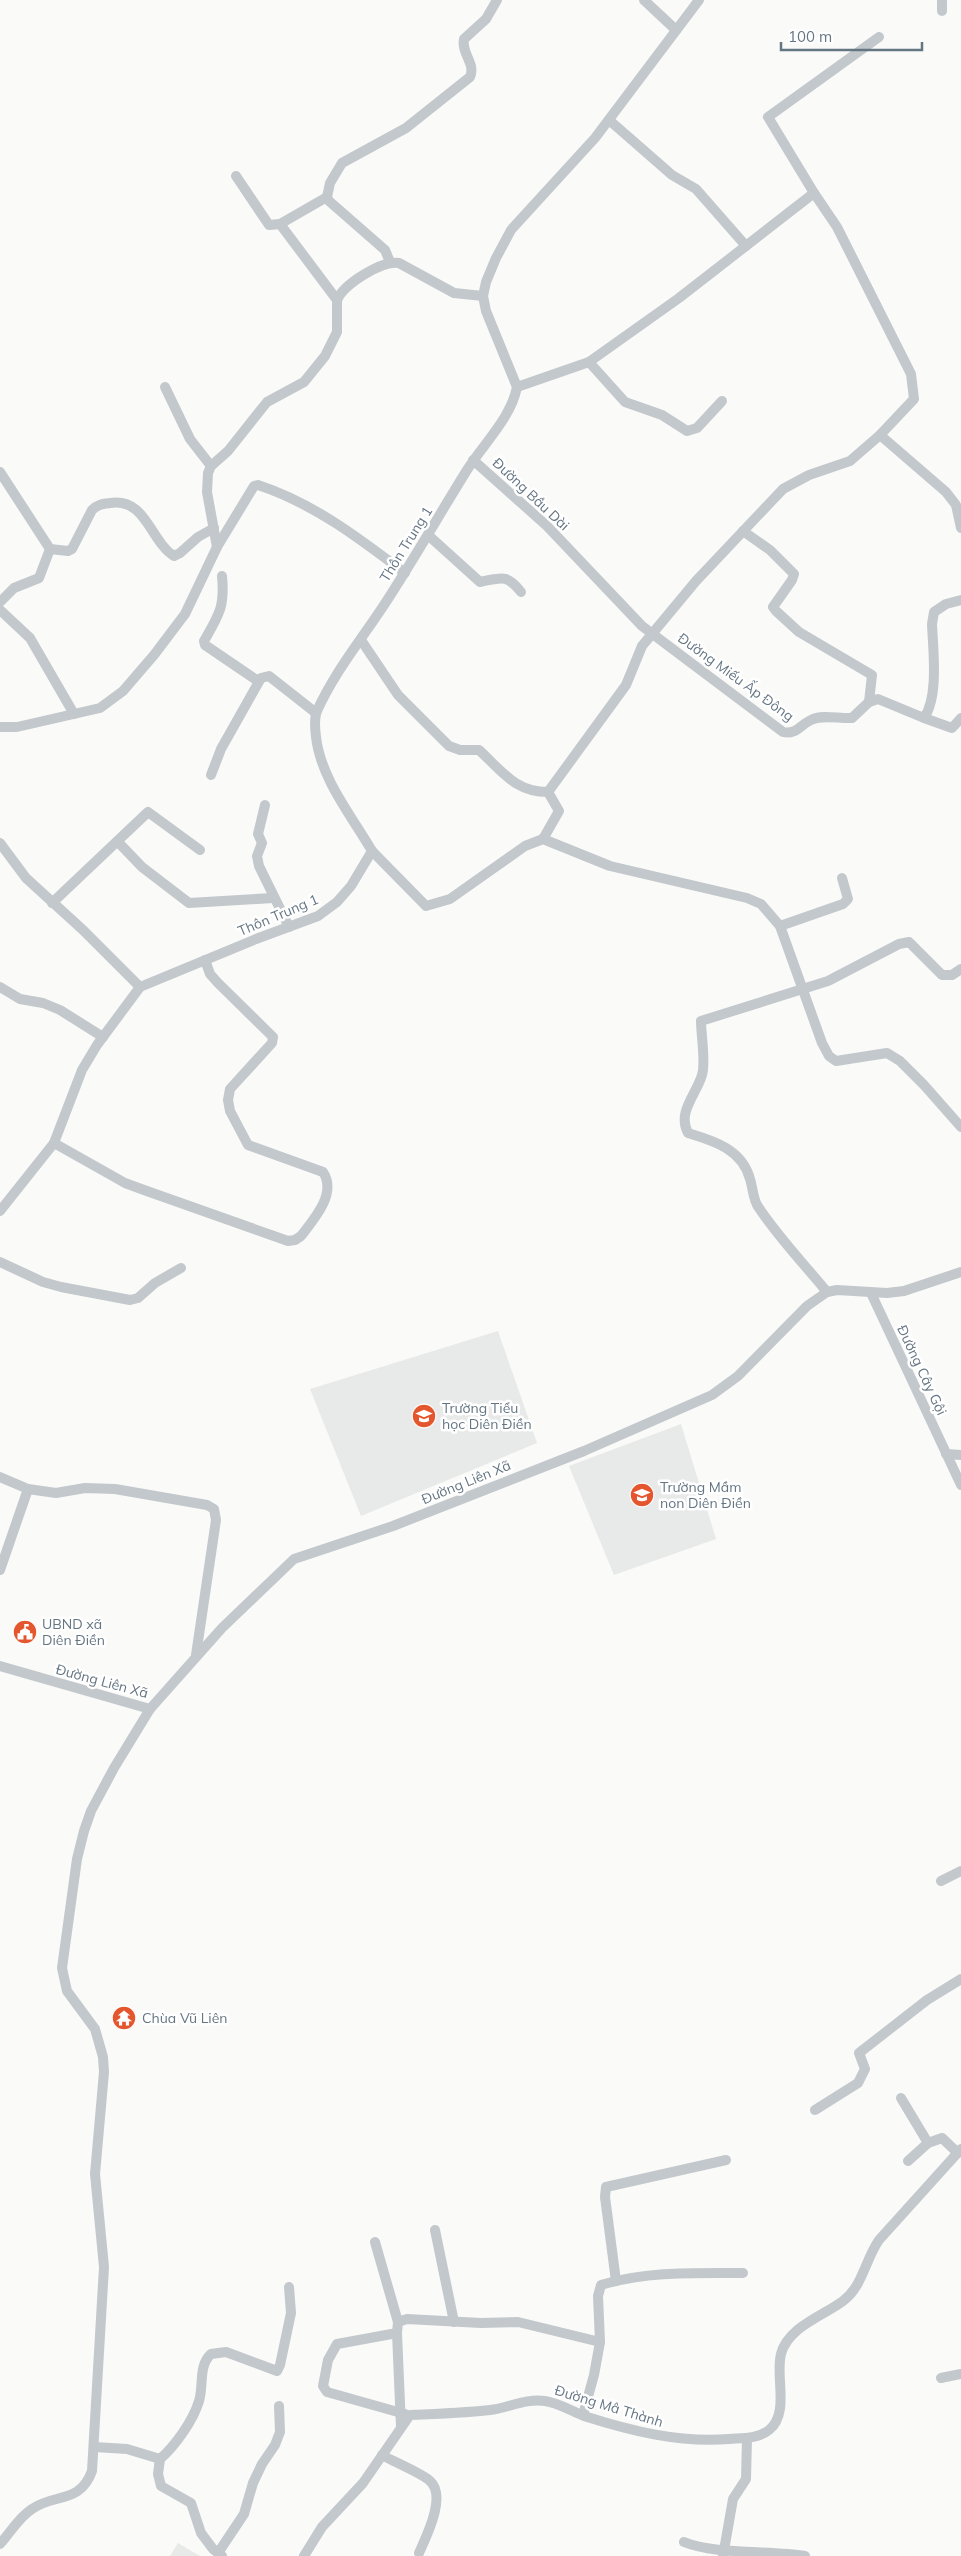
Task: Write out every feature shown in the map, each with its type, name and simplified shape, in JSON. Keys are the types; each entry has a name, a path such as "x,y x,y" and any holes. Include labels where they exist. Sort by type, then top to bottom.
{"street":[{"path":"236,176 269,225 280,224 327,196 330,183 342,163 406,128 470,77 472,66 464,52 464,39 486,19 498,0"},
{"path":"644,0 676,30"},
{"path":"699,0 609,120 511,230 486,282 483,296 486,311 517,387 589,362 679,298 814,193"},
{"path":"942,0 942,11"},
{"path":"548,792 626,685 640,651 652,633 696,581 783,489 808,475 850,461 880,435 914,399 911,374 837,227 768,117 880,37"},
{"path":"609,120 672,175 696,189 746,246"},
{"path":"327,196 335,208 385,250 390,262"},
{"path":"217,547 207,492 208,473 211,466 233,445 255,413 267,402 304,382 321,362 337,332 336,300 280,224"},
{"path":"336,300 345,289 373,269 390,262 399,263 454,293 483,296"},
{"path":"589,362 625,402 662,415 687,431 697,428 722,401"},
{"path":"165,386 190,439 211,466"},
{"name":"Đường Bầu Dài","path":"517,387 515,397 506,415 474,460 547,526 632,615 652,633"},
{"path":"880,435 946,492 956,505 961,528"},
{"name":"Thôn Trung 1","path":"140,987 318,916 337,902 351,886 372,851 343,805 320,758 316,736 316,713 338,673 405,573 474,460"},
{"path":"0,472 50,549"},
{"path":"0,727 17,727 100,708 114,699 154,655 185,614 217,547 251,488 258,485 294,498 317,511 405,573"},
{"path":"50,549 68,551 72,549 92,510 98,505 114,502 129,503 137,510 159,540 174,556 198,537 214,528"},
{"path":"743,531 770,550 794,574 792,580 773,607 799,632 872,675 869,702 878,699 952,728 961,718"},
{"path":"428,535 480,582 503,576 513,581 521,592"},
{"path":"0,602 14,588 39,578 50,549"},
{"path":"222,576 223,590 219,618 204,641 208,648 258,681"},
{"path":"924,718 929,710 932,693 932,624 934,612 946,604 961,600"},
{"path":"0,610 30,638 74,714"},
{"name":"Đường Miếu Ấp Đông","path":"652,633 783,732 790,733 800,729 811,720 823,717 852,718 869,702"},
{"path":"361,640 398,695 449,746 460,750 479,750 504,775 520,786 533,792 548,792"},
{"path":"211,775 222,749 258,681 269,676 316,713"},
{"path":"372,851 426,906 450,899 525,846 542,839 558,811 548,792"},
{"path":"264,805 258,834 262,844 257,856 259,866 273,898 289,927"},
{"path":"52,904 118,842 138,819 148,812 200,850"},
{"path":"542,839 610,866 747,898 761,904 780,926 803,988 814,1025 829,1056 836,1061 887,1053 900,1061 960,1121"},
{"path":"118,842 142,867 188,903 273,898"},
{"path":"0,843 26,878 52,904 83,930 140,987 103,1037 82,1070 54,1143 0,1211"},
{"path":"780,926 843,904 848,899 842,878"},
{"path":"961,969 952,975 942,975 909,942 899,944 828,981 701,1020 703,1074 685,1112 684,1124 688,1133 719,1143 728,1148 742,1162 750,1176 757,1206 827,1292 837,1290 871,1293 904,1291 961,1272"},
{"path":"54,1143 125,1182 144,1190 288,1241 301,1236 328,1194 328,1179 323,1172 254,1148 244,1140 230,1111 228,1100 230,1089 272,1043 273,1037 210,974 205,960"},
{"path":"0,987 20,999 43,1003 60,1010 103,1037"},
{"path":"0,1262 43,1282 130,1300 138,1298 155,1283 181,1268"},
{"name":"Đường Liên Xã","path":"0,1666 150,1709 196,1655 294,1559 393,1526 584,1451 712,1395 738,1376 808,1306 827,1292"},
{"name":"Đường Cây Gội","path":"871,1293 961,1485"},
{"path":"946,1454 961,1455"},
{"path":"0,1476 28,1489 56,1493 85,1488 115,1489 207,1505 214,1509 216,1520 196,1655"},
{"path":"0,1570 28,1489"},
{"path":"0,2544 32,2509 75,2494 82,2489 92,2472 104,2267 95,2174 104,2065 95,2029 67,1991 62,1968 77,1860 84,1831 91,1812 114,1768 150,1709"},
{"path":"941,1881 961,1871"},
{"path":"815,2110 858,2083 865,2068 859,2053 927,2000 961,1979"},
{"path":"901,2098 928,2143"},
{"path":"908,2161 928,2143 942,2138 959,2151"},
{"name":"Đường Mâ Thành","path":"397,2333 337,2344 328,2360 323,2386 327,2392 405,2414 464,2413 492,2410 526,2402 545,2401 583,2415 661,2437 710,2441 747,2438 768,2430 777,2421 781,2393 781,2354 788,2340 825,2311 843,2301 857,2288 870,2253 879,2240 959,2151"},
{"path":"616,2281 605,2197 606,2187 726,2160"},
{"path":"435,2230 454,2322"},
{"path":"304,2556 322,2527 363,2483 401,2427 405,2414 397,2333 398,2322 376,2242"},
{"path":"583,2415 594,2375 600,2342 598,2296 601,2285 616,2281 698,2273 743,2273"},
{"path":"279,2406 280,2432 275,2445 257,2474 244,2514 220,2555 198,2527 191,2503 162,2486 159,2482 160,2459 177,2439 199,2402 203,2364 211,2354 226,2352 277,2371 280,2365 291,2313 289,2287"},
{"path":"398,2322 407,2319 454,2322 518,2322 600,2342"},
{"path":"941,2378 961,2374"},
{"path":"723,2552 733,2499 746,2478 747,2438"},
{"path":"94,2447 127,2449 160,2459"},
{"path":"382,2455 428,2479 435,2488 433,2524 419,2553"},
{"path":"684,2542 723,2552 805,2556"}],"shaded area":[{"name":"Trường Tiểu học Diên Điền","path":"498,1331 537,1443 361,1516 310,1389"},
{"name":"Trường Mầm non Diên Điền","path":"681,1424 716,1539 614,1575 569,1466"},
{"path":"178,2543 200,2556 170,2556"}],"place":[{"name":"Trường Tiểu học Diên Điền","path":"424,1416"},
{"name":"Trường Mầm non Diên Điền","path":"642,1495"},
{"name":"UBND xã Diên Điền","path":"25,1632"},
{"name":"Chùa Vũ Liên","path":"124,2018"}]}
